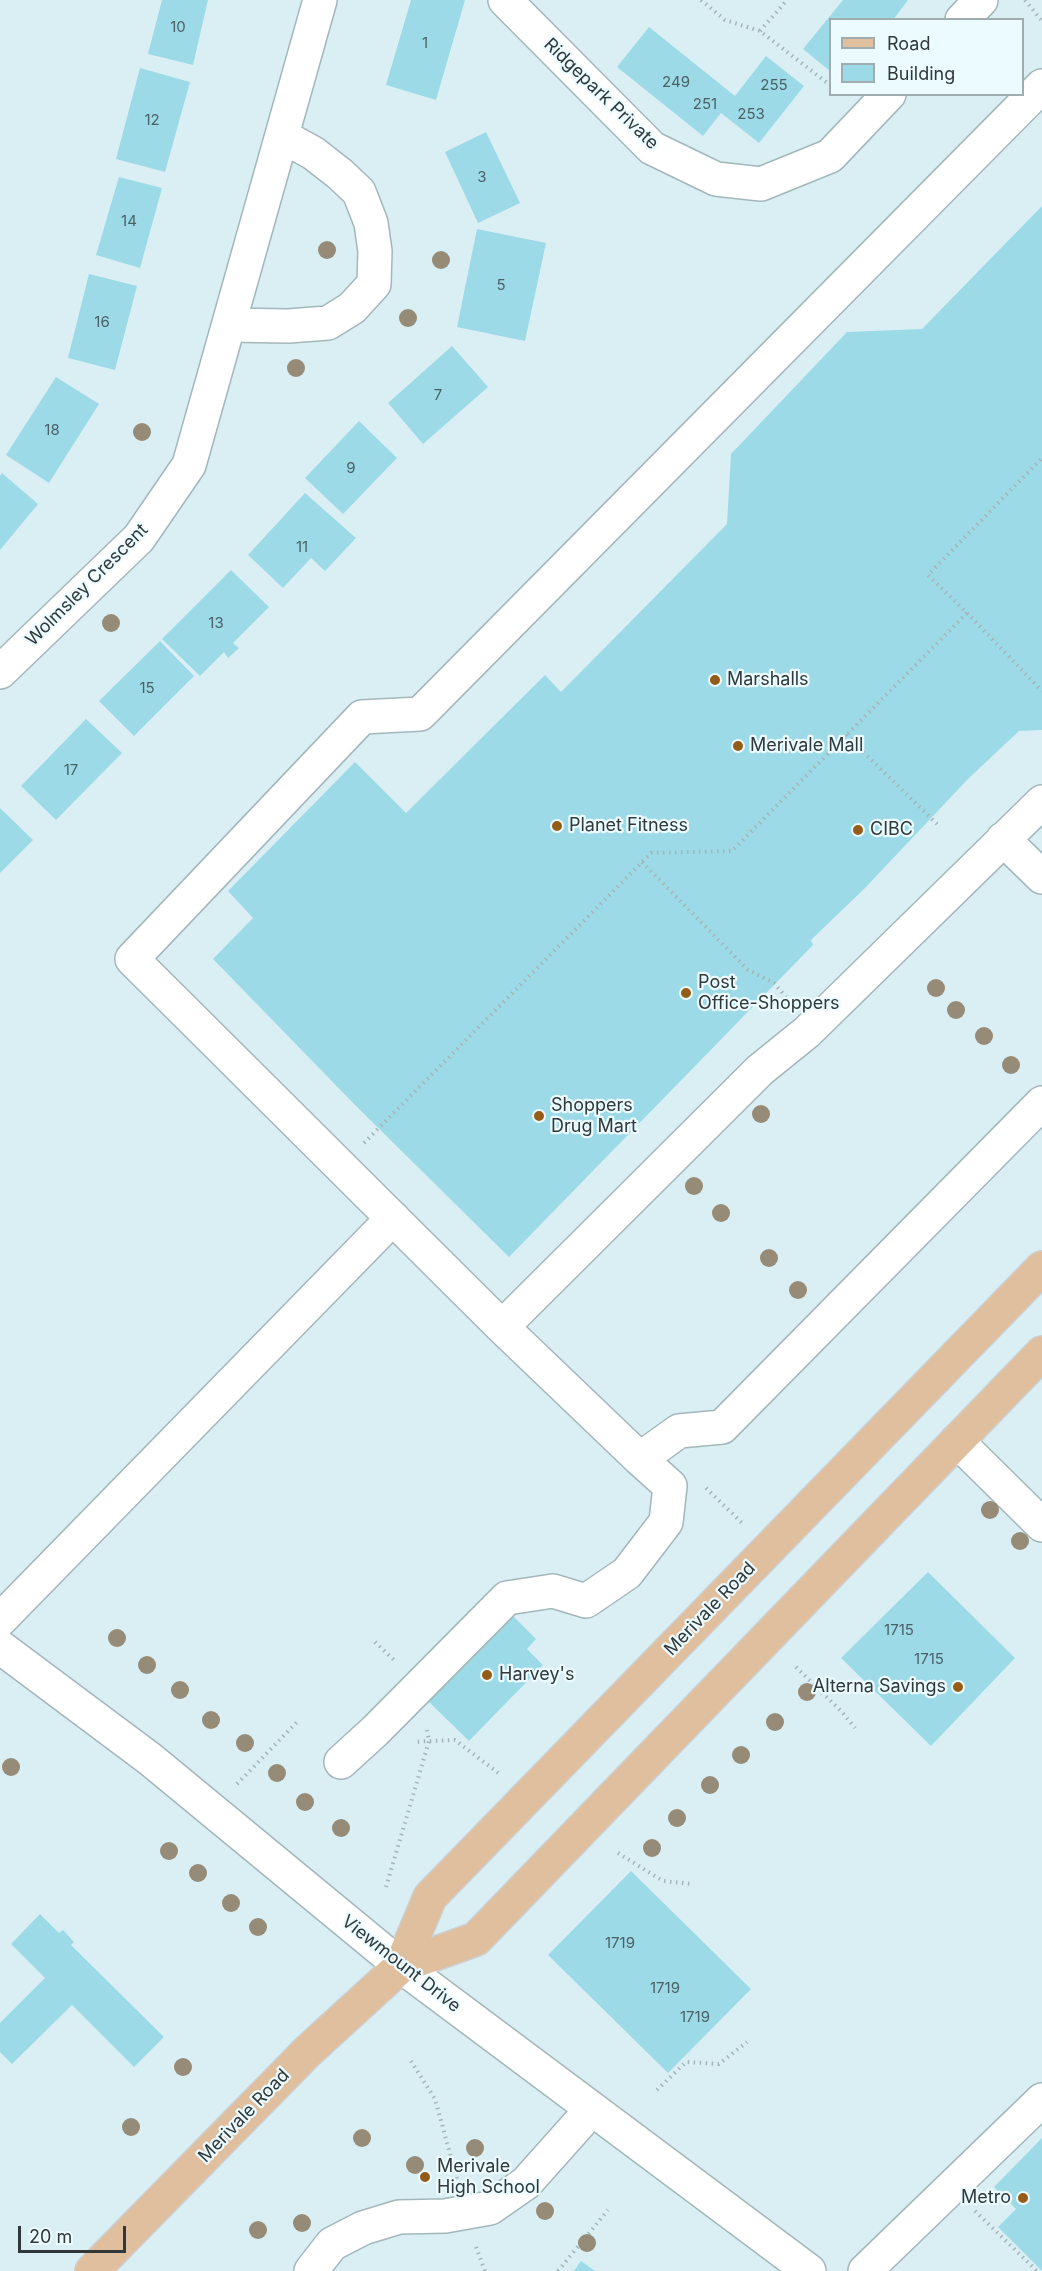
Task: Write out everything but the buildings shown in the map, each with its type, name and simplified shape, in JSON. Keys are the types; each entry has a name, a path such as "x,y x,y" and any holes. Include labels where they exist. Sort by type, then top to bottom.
{"main road":[{"name":"Merivale Road","path":"401,1966 430,1897 1042,1268"},
{"name":"Merivale Road","path":"92,2271 307,2052 401,1966 476,1939 1042,1353"}],"street":[{"name":"Wolmsley Crescent","path":"0,672 139,538 189,465 320,0"},
{"name":"Ridgepark Private","path":"505,0 652,148 716,179 761,184 830,156 887,96"},
{"path":"964,18 981,0"},
{"path":"341,1762 375,1731 507,1598 553,1591 586,1601 627,1573 666,1522 670,1486 502,1328 132,959 362,717 420,714 1042,86"},
{"path":"229,325 288,326 328,323 352,308 374,284 375,251 371,223 359,192 313,153 282,136"},
{"path":"502,1328 760,1070 807,1032 1042,802"},
{"path":"1003,839 1042,877"},
{"path":"640,1459 679,1431 722,1427 1042,1103"},
{"path":"0,1620 393,1218"},
{"path":"957,1441 1042,1525"},
{"name":"Viewmount Drive","path":"0,1647 150,1759 401,1966 809,2271"},
{"path":"865,2271 1042,2100"},
{"path":"311,2271 332,2244 363,2228 399,2217 456,2215 490,2208 526,2183 592,2109"}],"path":[{"path":"701,0 725,20 760,31 829,83"},
{"path":"760,31 787,0"},
{"path":"1025,0 1042,21"},
{"path":"1042,458 928,575 1042,690"},
{"path":"357,1150 651,853 732,851 967,613"},
{"path":"846,735 940,827"},
{"path":"642,862 748,970 774,983 786,997"},
{"path":"796,1667 855,1728"},
{"path":"232,1789 298,1721"},
{"path":"375,1731 392,1744 429,1741 386,1887"},
{"path":"618,1853 663,1881 692,1884"},
{"path":"657,2090 686,2062 718,2064 747,2042"},
{"path":"411,2061 435,2099 458,2184"},
{"path":"969,2204 1037,2271"},
{"path":"558,2271 608,2210"},
{"path":"476,2247 485,2271"}],"place":[{"name":"Marshalls","path":"715,680"},
{"name":"Merivale Mall","path":"738,746"},
{"name":"Planet Fitness","path":"557,826"},
{"name":"CIBC","path":"858,830"},
{"name":"Post Office-Shoppers","path":"686,993"},
{"name":"Shoppers Drug Mart","path":"539,1116"},
{"name":"Harvey's","path":"487,1675"},
{"name":"Alterna Savings","path":"958,1687"},
{"name":"Merivale High School","path":"425,2177"},
{"name":"Metro","path":"1023,2198"}]}
